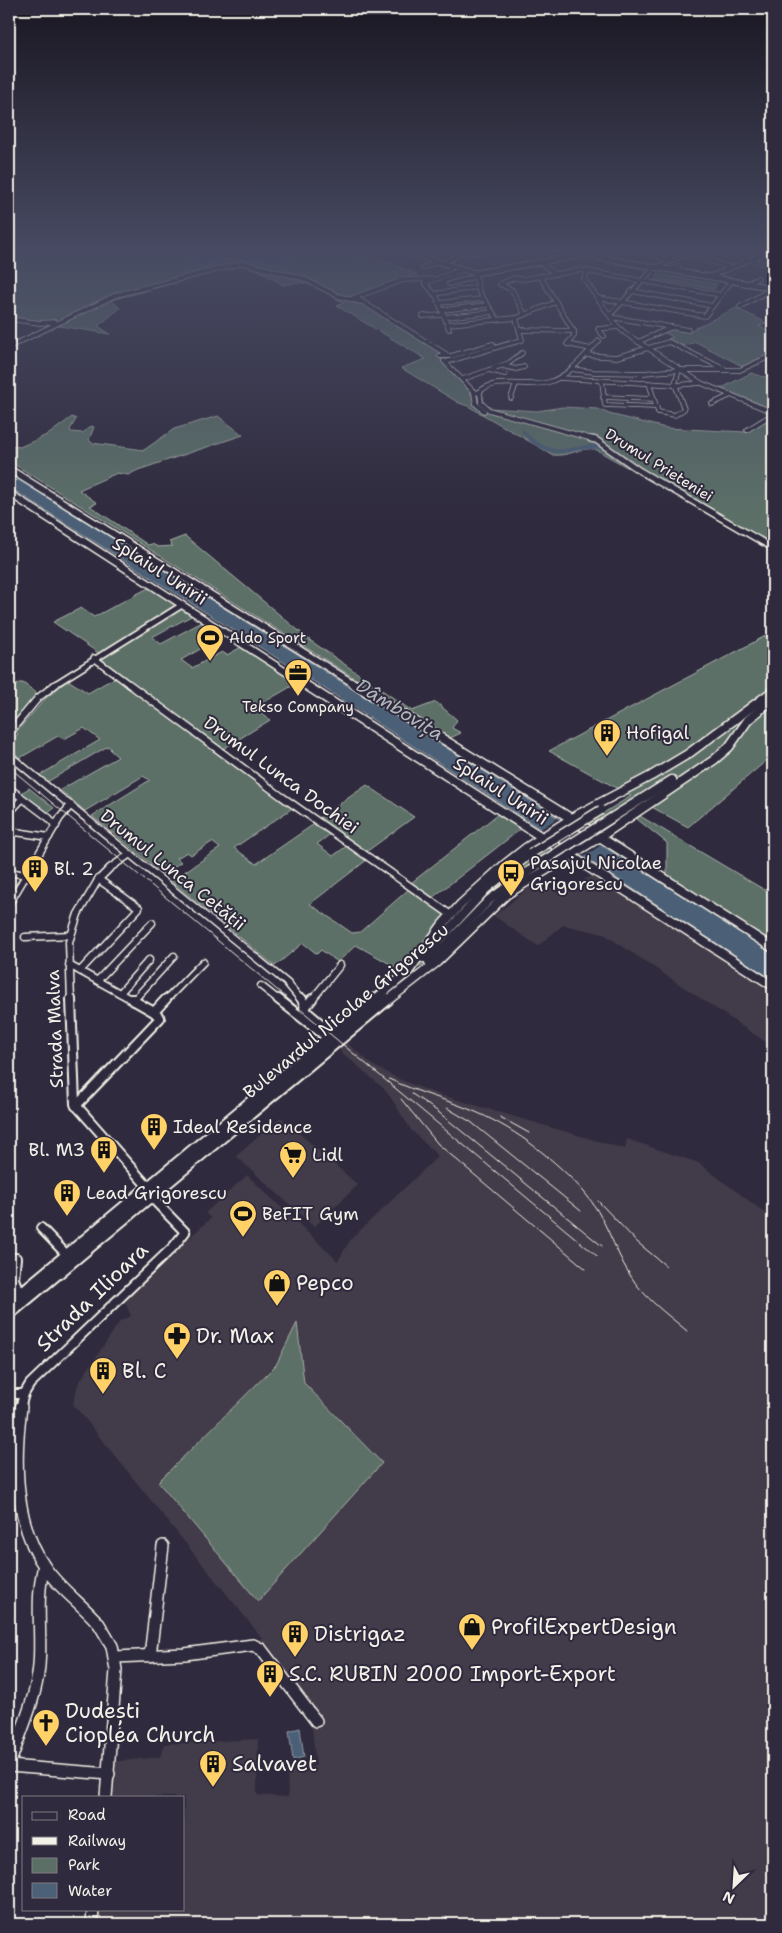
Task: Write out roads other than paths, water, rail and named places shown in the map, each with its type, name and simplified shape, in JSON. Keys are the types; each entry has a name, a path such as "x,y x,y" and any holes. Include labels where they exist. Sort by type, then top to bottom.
{"main road":[{"name":"Splaiul Unirii","path":"9,469 600,837 773,948"},
{"name":"Splaiul Unirii","path":"9,493 773,986"},
{"path":"412,974 505,887 546,865 615,821 707,757 773,691"},
{"path":"412,974 422,959 485,889 528,851 690,759 773,699"},
{"path":"571,819 672,764 745,719"},
{"path":"543,802 569,812 588,809"},
{"name":"Bulevardul Nicolae Grigorescu","path":"9,1303 67,1254 149,1191 412,974 420,953 451,915 490,876 528,851 541,837 571,819"},
{"path":"546,865 570,856 600,837 615,821"},
{"path":"615,821 613,837 619,850"},
{"path":"522,825 530,838 528,851"},
{"path":"546,865 567,863 590,869"},
{"name":"Bulevardul Nicolae Grigorescu","path":"9,1314 149,1191 331,1036 412,974"}],"street":[{"path":"9,347 23,339"},
{"name":"Drumul Prieteniei","path":"423,339 438,348 463,380 475,391 478,407 489,414 566,432 599,442 633,467 773,548"},
{"path":"444,357 517,339"},
{"path":"444,357 517,339"},
{"path":"571,339 567,344 591,349"},
{"path":"634,339 700,383 773,413"},
{"path":"638,342 644,339"},
{"path":"560,378 599,341"},
{"path":"585,355 613,357 670,342 726,370"},
{"path":"457,346 465,352"},
{"path":"463,380 514,360 522,353"},
{"path":"571,369 594,372 643,373 680,370 743,370 773,355"},
{"path":"706,360 715,357"},
{"path":"767,358 773,361"},
{"path":"502,365 516,369 524,367"},
{"path":"489,370 505,374"},
{"path":"649,383 658,412 674,415 684,409 675,384 680,370"},
{"path":"469,372 473,376"},
{"path":"475,391 495,384 539,384 560,378 675,384 700,383"},
{"path":"602,381 604,404 656,407"},
{"path":"511,398 516,384"},
{"path":"532,391 539,384"},
{"path":"712,404 731,395"},
{"path":"603,397 654,399"},
{"path":"747,430 773,413"},
{"path":"9,733 44,693 94,658 182,605"},
{"name":"Drumul Lunca Dochiei","path":"94,658 281,796 451,915"},
{"name":"Drumul Lunca Cetății","path":"9,751 70,805 287,983 301,998 308,1013 331,1036"},
{"name":"Drumul Lunca Cetății","path":"9,755 17,760"},
{"path":"9,788 49,818 56,826"},
{"path":"9,813 22,799"},
{"path":"9,904 70,805"},
{"path":"9,831 49,837"},
{"name":"Strada Malva","path":"130,854 108,869 98,879 71,935 68,948 76,1106 185,1232"},
{"path":"9,872 26,875"},
{"path":"80,971 139,908 98,879"},
{"path":"9,888 17,889"},
{"path":"98,980 152,923"},
{"path":"25,937 71,935"},
{"path":"133,1000 174,956"},
{"path":"120,993 149,960"},
{"path":"154,1012 203,962"},
{"path":"69,965 160,1016 158,1021 76,1106"},
{"path":"300,1016 304,1007 340,965"},
{"path":"261,986 300,1016 331,1036"},
{"path":"41,1228 67,1254"},
{"name":"Strada Ilioara","path":"22,1394 185,1232"},
{"path":"16,1258 14,1279 20,1294"},
{"path":"9,1360 9,1365"},
{"path":"9,1394 22,1394 18,1447 20,1500 32,1540 44,1566 60,1585 98,1621 108,1637 115,1657 116,1678 106,1796"},
{"path":"150,1656 163,1546"},
{"path":"44,1566 39,1588 39,1668 34,1690 14,1734 9,1766 109,1774"},
{"path":"115,1657 198,1652 245,1645 256,1646 261,1649 316,1721"},
{"path":"92,1924 93,1910"}],"water":[{"path":"9,473 773,953 773,980 316,683 9,487"},
{"path":"300,1728 304,1757 293,1760 289,1731"}],"waterway":[{"path":"523,431 530,439"},
{"path":"530,439 549,450 557,451 600,447"}],"railway":[{"path":"9,767 597,1256"},
{"path":"389,1079 467,1108 493,1120 521,1137 548,1157 573,1180 592,1202 604,1222 624,1265 642,1291 687,1331"},
{"path":"412,1094 437,1111 602,1246"},
{"path":"401,1099 438,1144 586,1269"},
{"path":"447,1108 471,1122 581,1211"},
{"path":"500,1117 529,1133"},
{"path":"598,1201 637,1242 666,1266"}],"place":[{"name":"Aldo Sport","path":"210,662"},
{"name":"Tekso Company","path":"298,697"},
{"name":"Hofigal","path":"607,757"},
{"name":"Bl. 2","path":"35,893"},
{"name":"Pasajul Nicolae Grigorescu","path":"511,897"},
{"name":"Ideal Residence","path":"154,1151"},
{"name":"Bl. M3","path":"104,1174"},
{"name":"Lidl","path":"293,1179"},
{"name":"Lead Grigorescu","path":"67,1217"},
{"name":"BeFIT Gym","path":"243,1238"},
{"name":"Pepco","path":"277,1307"},
{"name":"Dr. Max","path":"177,1360"},
{"name":"Bl. C","path":"103,1395"},
{"name":"ProfilExpertDesign","path":"472,1651"},
{"name":"Distrigaz","path":"295,1658"},
{"name":"S.C. RUBIN 2000 Import-Export","path":"270,1698"},
{"name":"Dudești Cioplea Church","path":"46,1747"},
{"name":"Salvavet","path":"213,1788"}],"water label":[{"name":"Dâmbovița","path":"400,709"}]}
